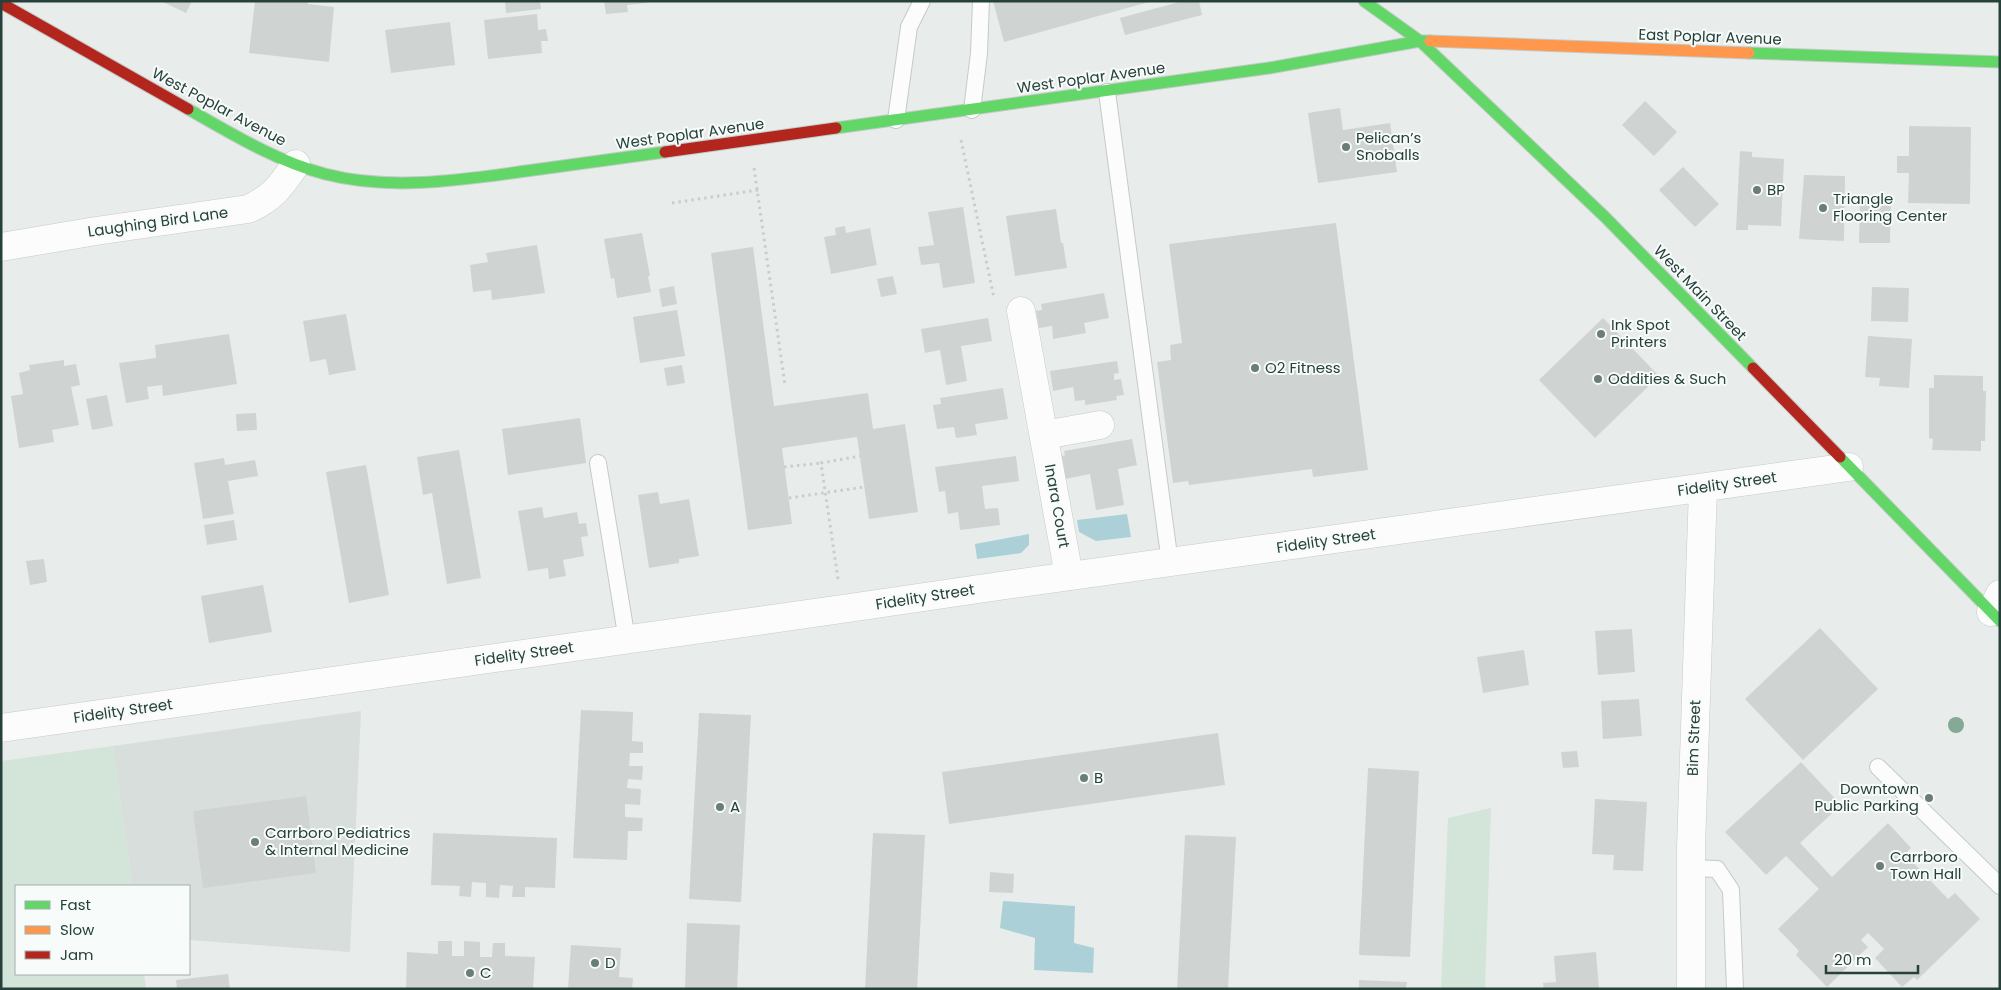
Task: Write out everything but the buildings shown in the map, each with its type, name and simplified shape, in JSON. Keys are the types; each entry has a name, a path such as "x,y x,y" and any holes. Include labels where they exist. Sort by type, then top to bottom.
{"street":[{"name":"West Main Street","path":"1364,1 1420,41 1520,138 1606,217 1849,467 1997,609"},
{"name":"West Poplar Avenue","path":"1,3 247,143 296,164 341,177 376,182 445,182 1107,92 1307,63 1420,41"},
{"name":"East Poplar Avenue","path":"1420,41 2000,62"},
{"name":"Laughing Bird Lane","path":"1,247 248,209 270,198 280,188 296,164"},
{"name":"Inara Court","path":"1021,311 1069,576"},
{"path":"1044,435 1100,425"},
{"name":"Fidelity Street","path":"1,728 1849,467"},
{"name":"Bim Street","path":"1691,989 1691,868 1703,488"}],"lane":[{"path":"896,120 909,27 922,1"},
{"path":"972,110 979,53 981,1"},
{"path":"1107,92 1170,563"},
{"path":"598,463 627,640"},
{"path":"1878,767 2000,886"},
{"path":"1691,868 1717,869 1732,890 1734,989"}],"path":[{"path":"956,112 990,286"},
{"path":"749,140 758,190 785,385"},
{"path":"672,203 758,190"},
{"path":"784,467 860,456"},
{"path":"821,462 842,609"},
{"path":"789,498 864,487"}],"shaded area":[{"path":"361,711 350,952 190,940 190,885 132,885 113,746"}],"green space":[{"path":"113,746 132,885 15,885 15,975 144,975 146,989 1,989 1,761"},
{"path":"1491,808 1485,989 1441,989 1448,818"}],"water":[{"path":"1127,514 1131,537 1096,541 1079,532 1077,520"},
{"path":"1029,534 1029,545 1021,553 977,559 975,544"},
{"path":"1003,901 1075,906 1074,943 1094,948 1093,973 1034,970 1035,938 1000,928"}],"traffic: fast":[{"path":"1364,1 1420,41 1605,217 1753,368"},
{"path":"836,128 1269,68 1420,41 1430,41"},
{"path":"1749,53 2000,62"},
{"path":"188,109 255,146 289,162 325,174 375,182 400,183 451,180 665,152"},
{"path":"1840,457 2000,621"}],"traffic: slow":[{"path":"1430,41 1749,53"}],"traffic: jam":[{"path":"1,3 188,109"},
{"path":"665,152 836,128"},
{"path":"1753,368 1840,457"}],"place":[{"name":"Pelican’s Snoballs","path":"1346,147"},
{"name":"BP","path":"1757,190"},
{"name":"Triangle Flooring Center","path":"1823,208"},
{"name":"Ink Spot Printers","path":"1601,334"},
{"name":"O2 Fitness","path":"1255,368"},
{"name":"Oddities & Such","path":"1598,379"},
{"name":"B","path":"1084,778"},
{"name":"Downtown Public Parking","path":"1929,798"},
{"name":"A","path":"720,807"},
{"name":"Carrboro Pediatrics & Internal Medicine","path":"255,842"},
{"name":"Carrboro Town Hall","path":"1880,866"},
{"name":"D","path":"595,963"},
{"name":"C","path":"470,973"}]}
